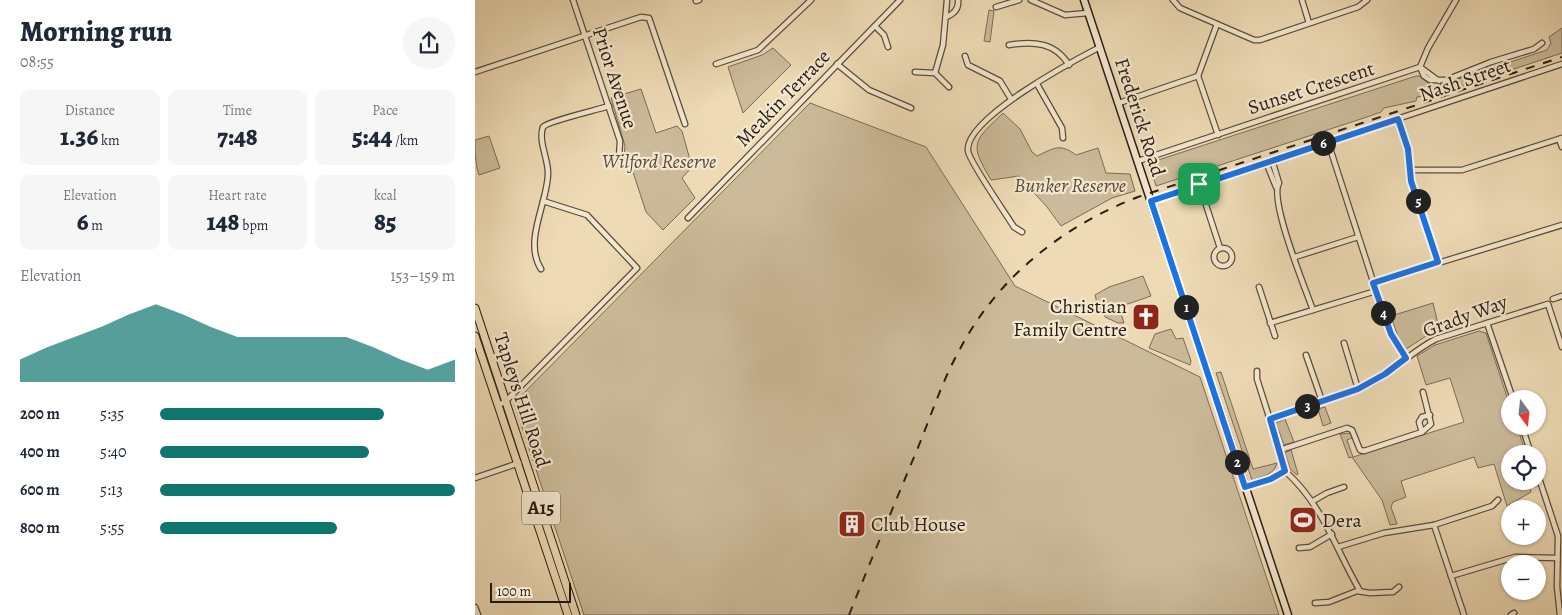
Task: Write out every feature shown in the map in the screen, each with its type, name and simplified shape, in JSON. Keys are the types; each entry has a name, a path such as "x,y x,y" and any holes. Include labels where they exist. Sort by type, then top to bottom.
{"main road":[{"name":"Frederick Road","path":"1084,0 1288,615"},
{"name":"Tapleys Hill Road","path":"475,308 576,615"},
{"name":"Tapleys Hill Road","path":"475,336 568,615"}],"street":[{"name":"Prior Avenue","path":"573,0 620,142 619,157 612,164"},
{"path":"716,64 758,50 811,0"},
{"name":"Meakin Terrace","path":"688,218 900,0"},
{"path":"935,73 943,45 947,0"},
{"path":"946,17 953,14 959,6 958,0"},
{"path":"996,7 1019,0"},
{"path":"1031,0 1065,15 1077,16 1089,13"},
{"path":"1173,0 1180,8 1254,40 1260,40 1358,8 1367,0"},
{"path":"1302,0 1309,24"},
{"path":"1453,1 1420,67 1424,76 1430,80 1439,81 1534,49 1542,43"},
{"path":"475,72 641,17 649,18 685,124"},
{"path":"1217,24 1198,76 1218,135"},
{"path":"875,26 884,35 888,47"},
{"path":"1009,45 1023,42 1043,45 1062,54 1069,65"},
{"path":"1022,232 1014,226 967,152 969,145 977,131 988,118 1011,98 1100,47"},
{"path":"965,56 968,65 1000,81 1011,98"},
{"path":"837,64 869,90 911,108"},
{"name":"Nash Street","path":"1151,201 1562,64"},
{"name":"Sunset Crescent","path":"1138,161 1420,67"},
{"path":"915,72 935,73 949,87"},
{"path":"1119,103 1198,76"},
{"path":"1037,84 1061,128 1063,138"},
{"path":"541,269 536,257 535,233 548,171 541,134 543,127 551,120 574,117 609,106"},
{"path":"1398,119 1408,149 1410,170 1438,262"},
{"path":"1410,170 1462,170 1561,138 1562,147"},
{"path":"1327,142 1393,339 1406,358"},
{"path":"1273,160 1279,183 1276,187"},
{"path":"1266,162 1276,187 1278,210 1313,310"},
{"path":"1199,184 1200,193 1205,202 1220,248"},
{"path":"497,404 505,402 637,268 587,215 543,201"},
{"path":"1373,283 1562,225"},
{"path":"1295,258 1358,237"},
{"path":"1220,248 1231,252 1233,258 1229,262 1219,264 1214,261 1215,255 1220,248"},
{"path":"1259,287 1275,336"},
{"path":"1270,323 1376,291"},
{"path":"1553,299 1562,296"},
{"name":"Grady Way","path":"1270,419 1358,389 1385,374 1435,339 1548,304 1562,347"},
{"path":"1487,322 1510,390"},
{"path":"1344,343 1358,389"},
{"path":"1306,355 1322,401"},
{"path":"1257,371 1257,379 1285,471 1313,501 1332,534 1341,558 1360,590"},
{"path":"1280,450 1347,428 1352,430 1359,450 1364,452 1422,432 1431,426 1430,415 1423,392"},
{"path":"1422,432 1419,422 1422,417 1430,415"},
{"path":"475,478 525,461"},
{"path":"1245,487 1271,479 1285,471"},
{"path":"1313,501 1327,493 1344,488"},
{"path":"1543,490 1556,531 1560,615"},
{"path":"1337,547 1384,533 1434,525 1492,506 1498,500"},
{"path":"1434,525 1464,615"},
{"path":"1556,531 1562,529"},
{"path":"1299,548 1310,547 1332,534"},
{"path":"1451,576 1515,557 1557,558"},
{"path":"1315,603 1329,602 1360,590 1370,593 1393,592 1399,587"},
{"path":"475,607 478,615"}],"green space":[{"path":"989,10 994,11 990,42 984,41"},
{"path":"1562,28 1562,53 1442,93 1417,97 1416,101 1384,108 1381,112 1367,117 1156,186 1150,165 1152,162 1416,76 1419,76 1434,87 1547,50 1551,43 1549,37"},
{"path":"773,48 791,65 743,113 728,67 762,55"},
{"name":"Wilford Reserve","path":"641,89 656,133 677,126 682,131 692,167 682,178 695,198 663,230 646,212 632,169 623,165 625,146 611,98"},
{"path":"810,103 926,147 1015,286 1200,377 1279,615 584,615 514,403"},
{"name":"Bunker Reserve","path":"1003,113 1020,129 1032,152 1037,156 1057,148 1066,149 1076,155 1098,148 1106,173 1130,174 1135,191 1112,198 1061,226 1047,207 1019,176 991,180 984,168 979,158 977,144 985,130"},
{"path":"489,136 500,168 479,175 475,158 475,140"},
{"path":"1143,276 1151,296 1119,307 1124,323 1118,323 1105,317 1104,311 1098,306 1095,295 1109,287"},
{"path":"1433,303 1440,332 1426,336 1406,349 1398,337 1391,316"},
{"path":"1171,329 1176,339 1183,338 1191,361 1190,365 1149,348 1155,334"},
{"path":"1479,331 1486,333 1505,390 1501,390 1501,435 1520,435 1523,445 1501,445 1501,487 1494,464 1478,468 1474,457 1401,481 1406,497 1393,502 1391,507 1397,524 1390,525 1382,500 1352,457 1349,458 1340,434 1351,433 1352,438 1347,440 1353,457 1464,422 1450,378 1426,385 1417,356 1435,345"},
{"path":"1221,372 1253,469 1277,463 1273,470 1252,480 1216,373"},
{"path":"1325,407 1331,423 1323,426 1318,409"},
{"path":"1285,419 1294,442 1284,445 1276,423"},
{"path":"1291,450 1297,475 1290,469 1285,453"},
{"path":"1502,490 1530,490 1531,492 1517,500 1505,500"}],"railway":[{"path":"849,615 942,386 960,349 975,323 993,299 1035,257 1084,223 1138,197 1562,57"}],"place":[{"name":"Christian Family Centre","path":"1146,317"},
{"name":"Dera","path":"1303,520"},
{"name":"Club House","path":"852,524"}],"route":[{"path":"1398,119 1408,149 1411,181 1438,262 1373,283 1393,339 1406,358 1373,382 1358,389 1270,419 1285,471 1271,479 1245,487 1151,201 1199,184 1398,119"}]}
